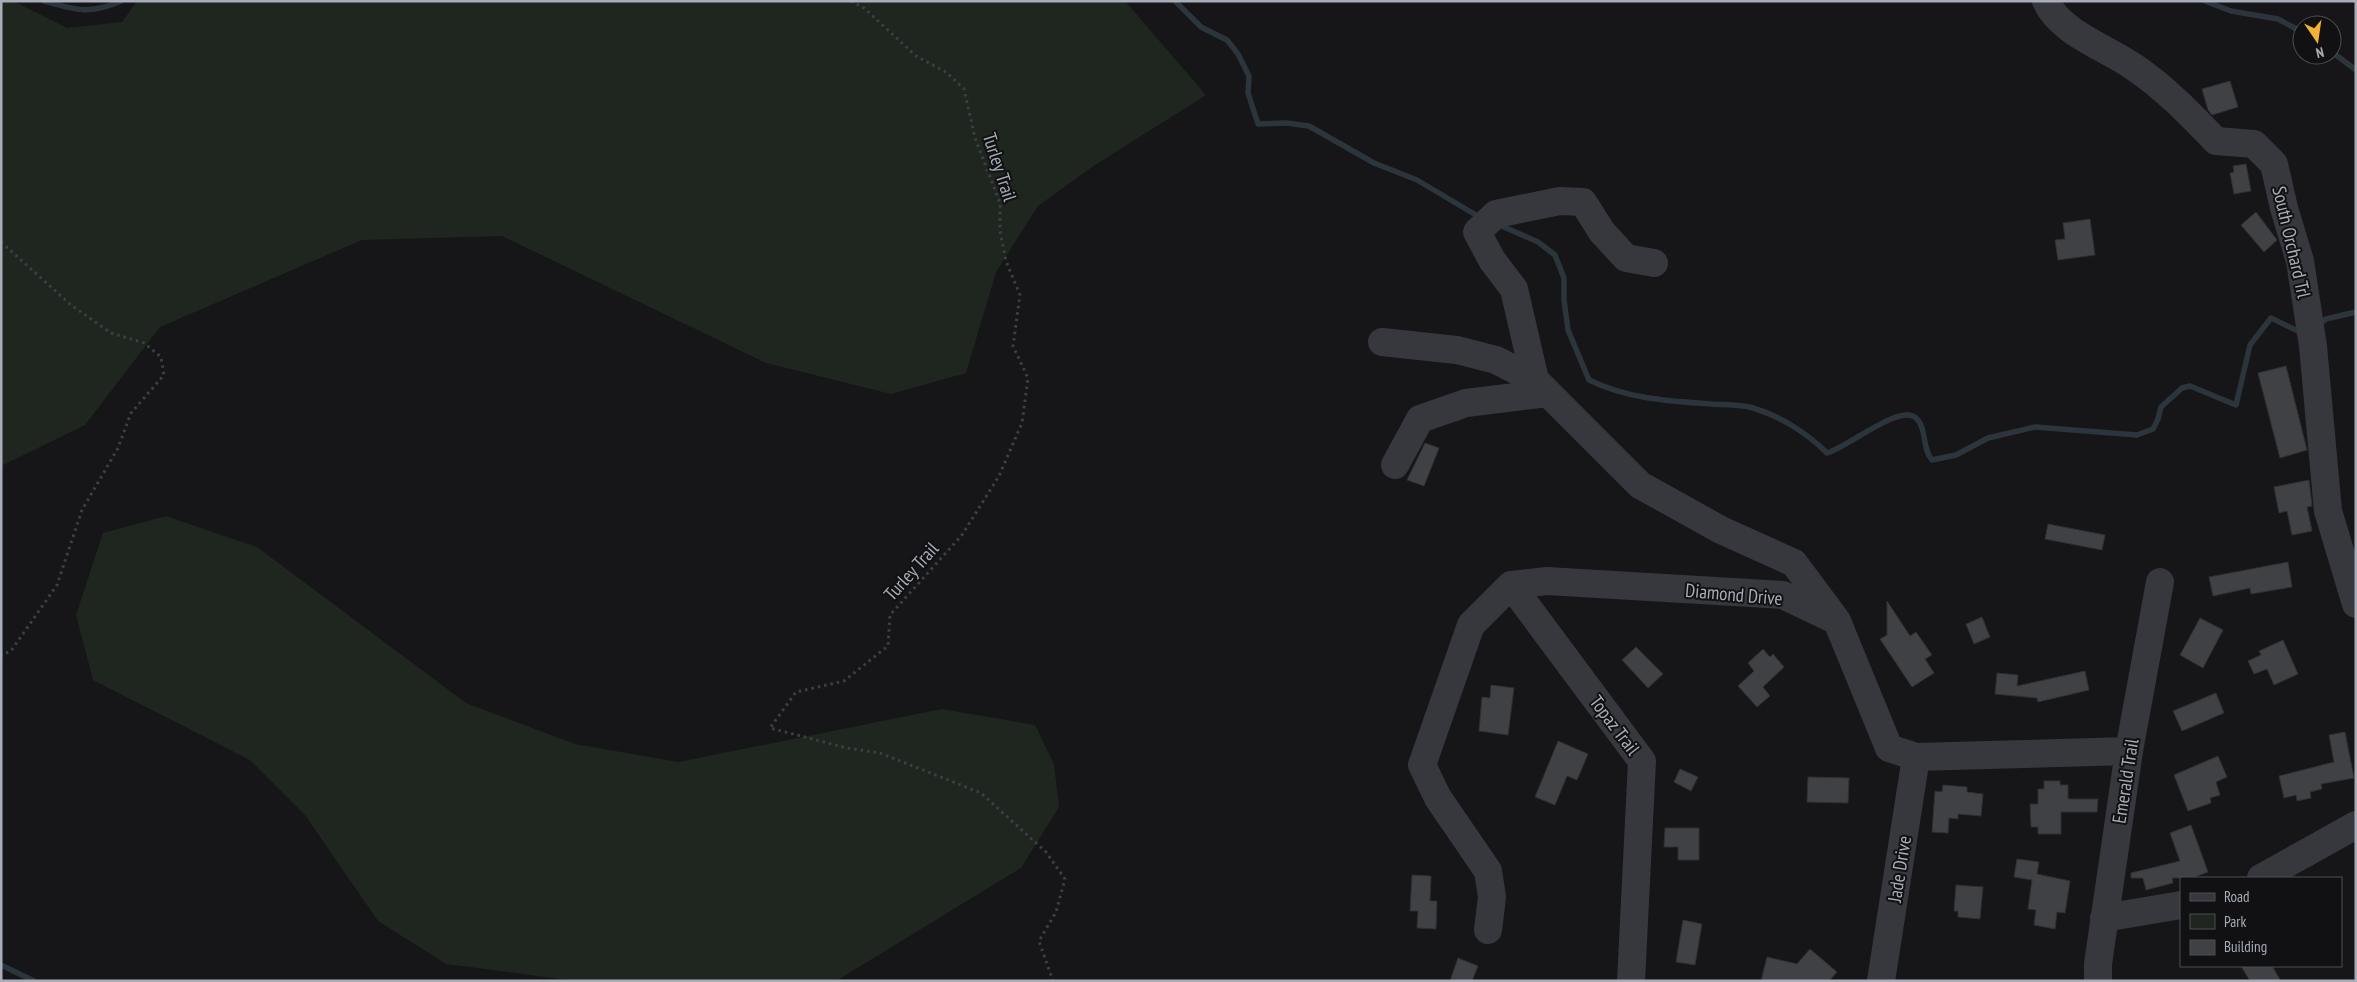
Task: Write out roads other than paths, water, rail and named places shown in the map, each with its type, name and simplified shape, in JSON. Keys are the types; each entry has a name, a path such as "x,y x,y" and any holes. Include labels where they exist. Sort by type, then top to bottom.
{"street":[{"name":"South Orchard Trl","path":"2046,1 2051,12 2087,40 2133,66 2178,101 2216,141 2254,144 2274,164 2284,208 2300,261 2313,346 2328,511 2356,604"},
{"path":"1542,386 1514,289 1492,260 1477,232 1496,214 1560,201 1583,202 1602,232 1626,258 1654,263"},
{"path":"1382,342 1457,350 1496,360 1542,386 1640,485 1721,530 1794,563 1837,621 1889,748 1916,757 2129,751"},
{"path":"1395,465 1420,418 1466,403 1542,386"},
{"name":"Diamond Drive","path":"1511,585 1547,581 1784,594 1837,621"},
{"name":"Emerald Trail","path":"2098,981 2098,964 2104,918 2129,751 2160,582"},
{"path":"1488,930 1492,897 1488,871 1438,798 1422,765 1471,625 1511,585"},
{"name":"Topaz Trail","path":"1511,585 1642,761 1631,981"},
{"name":"Jade Drive","path":"1881,981 1916,757"},
{"path":"2262,877 2356,826"},
{"path":"2104,918 2180,905"}],"waterway":[{"path":"44,1 82,10 100,8 121,1"},
{"path":"1175,1 1201,27 1227,40 1238,54 1249,76 1248,93 1258,124 1286,123 1309,126 1374,163 1417,180 1481,218"},
{"path":"2205,1 2231,11 2278,19 2292,27"},
{"path":"2342,60 2356,70"},
{"path":"1497,224 1538,242 1555,255 1564,278 1564,300 1568,330 1589,380 1619,391 1649,398 1680,402 1737,405 1763,411 1793,426 1827,453 1886,421 1898,416 1908,415 1916,418 1922,427 1927,450 1932,460 1956,455 1988,438 2035,427 2137,435 2153,429 2161,407 2182,388 2190,386 2236,405 2250,345 2271,318 2302,333"},
{"path":"2317,326 2326,319 2356,312"},
{"path":"1,965 34,981"}]}
